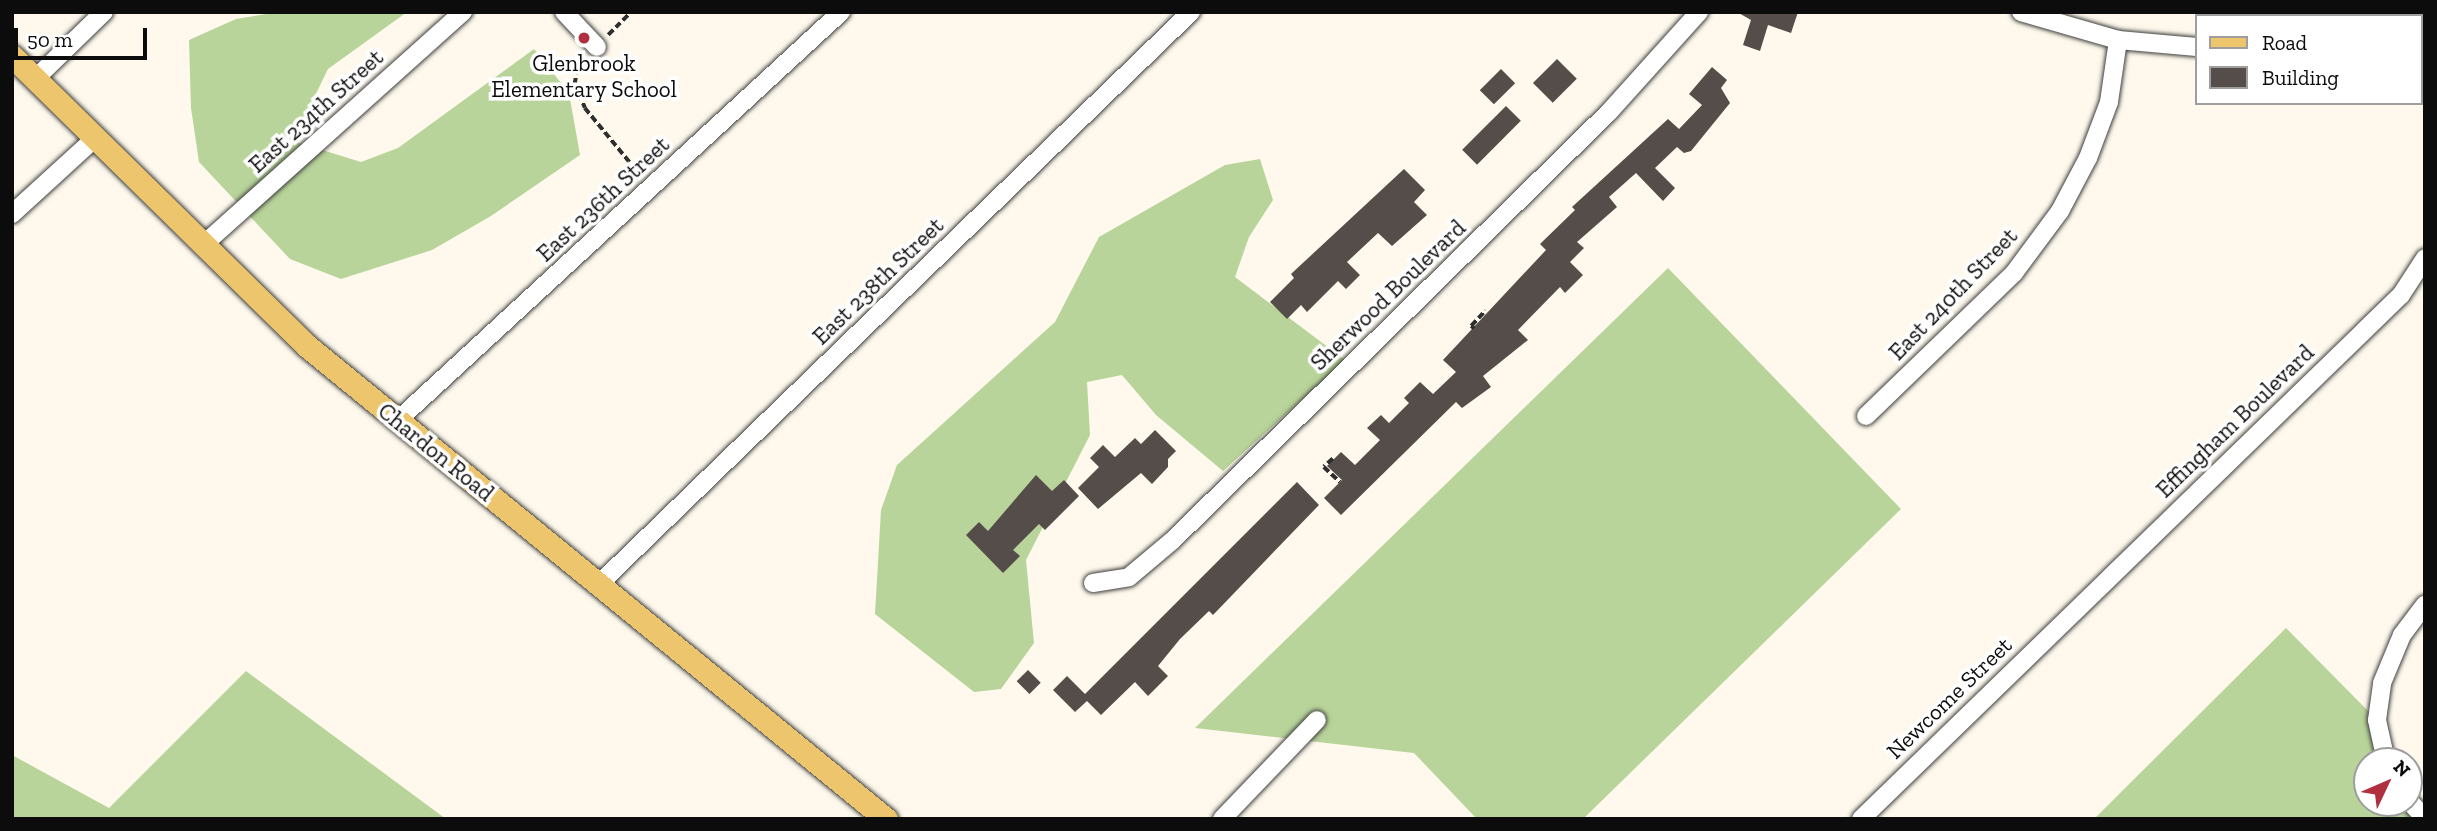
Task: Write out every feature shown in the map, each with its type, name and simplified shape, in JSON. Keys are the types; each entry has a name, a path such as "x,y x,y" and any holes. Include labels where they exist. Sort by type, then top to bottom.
{"main road":[{"name":"Chardon Road","path":"12,57 202,247 307,346 886,819"}],"street":[{"path":"35,79 104,12"},
{"name":"East 234th Street","path":"202,247 464,12"},
{"path":"564,12 597,47"},
{"name":"East 236th Street","path":"397,421 841,12"},
{"name":"East 238th Street","path":"598,585 1191,12"},
{"name":"Sherwood Boulevard","path":"1093,583 1129,577 1173,540 1609,112 1699,12"},
{"path":"2021,12 2118,40 2196,47"},
{"name":"East 240th Street","path":"1866,416 2014,273 2060,211 2088,158 2109,102 2118,40"},
{"path":"12,214 94,139"},
{"name":"Effingham Boulevard","path":"2073,612 2401,295 2425,258"},
{"path":"2383,747 2377,720 2382,683 2402,635 2425,605"},
{"name":"Newcome Street","path":"1860,819 2073,612"},
{"path":"1222,819 1317,720"}],"path":[{"path":"631,12 578,68 575,84 584,108 602,135 652,188"},
{"path":"1474,329 1471,326 1485,311"},
{"path":"1333,459 1324,467 1340,482"}],"green space":[{"path":"278,12 407,12 328,69 293,141 361,162 398,148 534,49 569,93 580,155 491,216 432,250 341,279 290,259 199,162 191,108 189,40 236,19"},
{"path":"1260,159 1273,200 1249,237 1235,277 1345,360 1223,471 1156,415 1122,375 1087,382 1090,435 1026,560 1034,643 1001,689 974,692 875,614 881,510 897,465 1055,322 1099,237 1225,165"},
{"path":"1668,268 1901,509 1583,819 1477,819 1414,753 1195,728"},
{"path":"2286,628 2377,720 2383,747 2353,747 2353,817 2425,819 2094,819"},
{"path":"246,671 446,819 12,819 12,755 109,808"}],"building":[{"path":"1737,12 1798,12 1791,33 1768,25 1760,51 1743,45 1751,20"},
{"path":"1557,59 1577,79 1553,103 1533,83"},
{"path":"1712,67 1727,80 1721,88 1730,103 1691,151 1684,153 1677,147 1655,168 1675,188 1663,201 1636,173 1609,197 1617,207 1577,242 1584,248 1570,262 1583,275 1565,293 1560,287 1518,330 1528,340 1483,376 1491,387 1462,408 1456,402 1341,515 1324,498 1342,480 1327,466 1341,452 1355,465 1380,440 1367,428 1381,415 1389,423 1409,403 1404,398 1420,382 1433,394 1456,372 1443,360 1546,250 1540,244 1575,210 1572,207 1668,119 1679,129 1702,105 1689,94"},
{"path":"1501,69 1515,83 1494,104 1480,90"},
{"path":"1506,106 1521,121 1477,165 1462,150"},
{"path":"1404,169 1425,190 1414,202 1427,215 1392,246 1378,233 1347,262 1360,275 1346,289 1338,281 1307,312 1301,305 1287,319 1270,302 1294,278 1291,274"},
{"path":"1155,430 1176,451 1168,459 1168,467 1152,484 1141,473 1098,509 1078,488 1099,467 1090,458 1103,445 1115,457 1135,438 1141,444"},
{"path":"1036,475 1052,491 1064,480 1079,496 1045,530 1039,524 1013,550 1020,556 1003,573 966,535 979,522 988,531"},
{"path":"1297,482 1319,505 1213,615 1209,611 1180,639 1158,666 1168,676 1148,696 1135,682 1101,715 1087,701 1075,712 1053,690 1067,676 1085,694"},
{"path":"1028,670 1041,683 1029,694 1017,681"}],"place":[{"name":"Glenbrook Elementary School","path":"584,38"}]}
